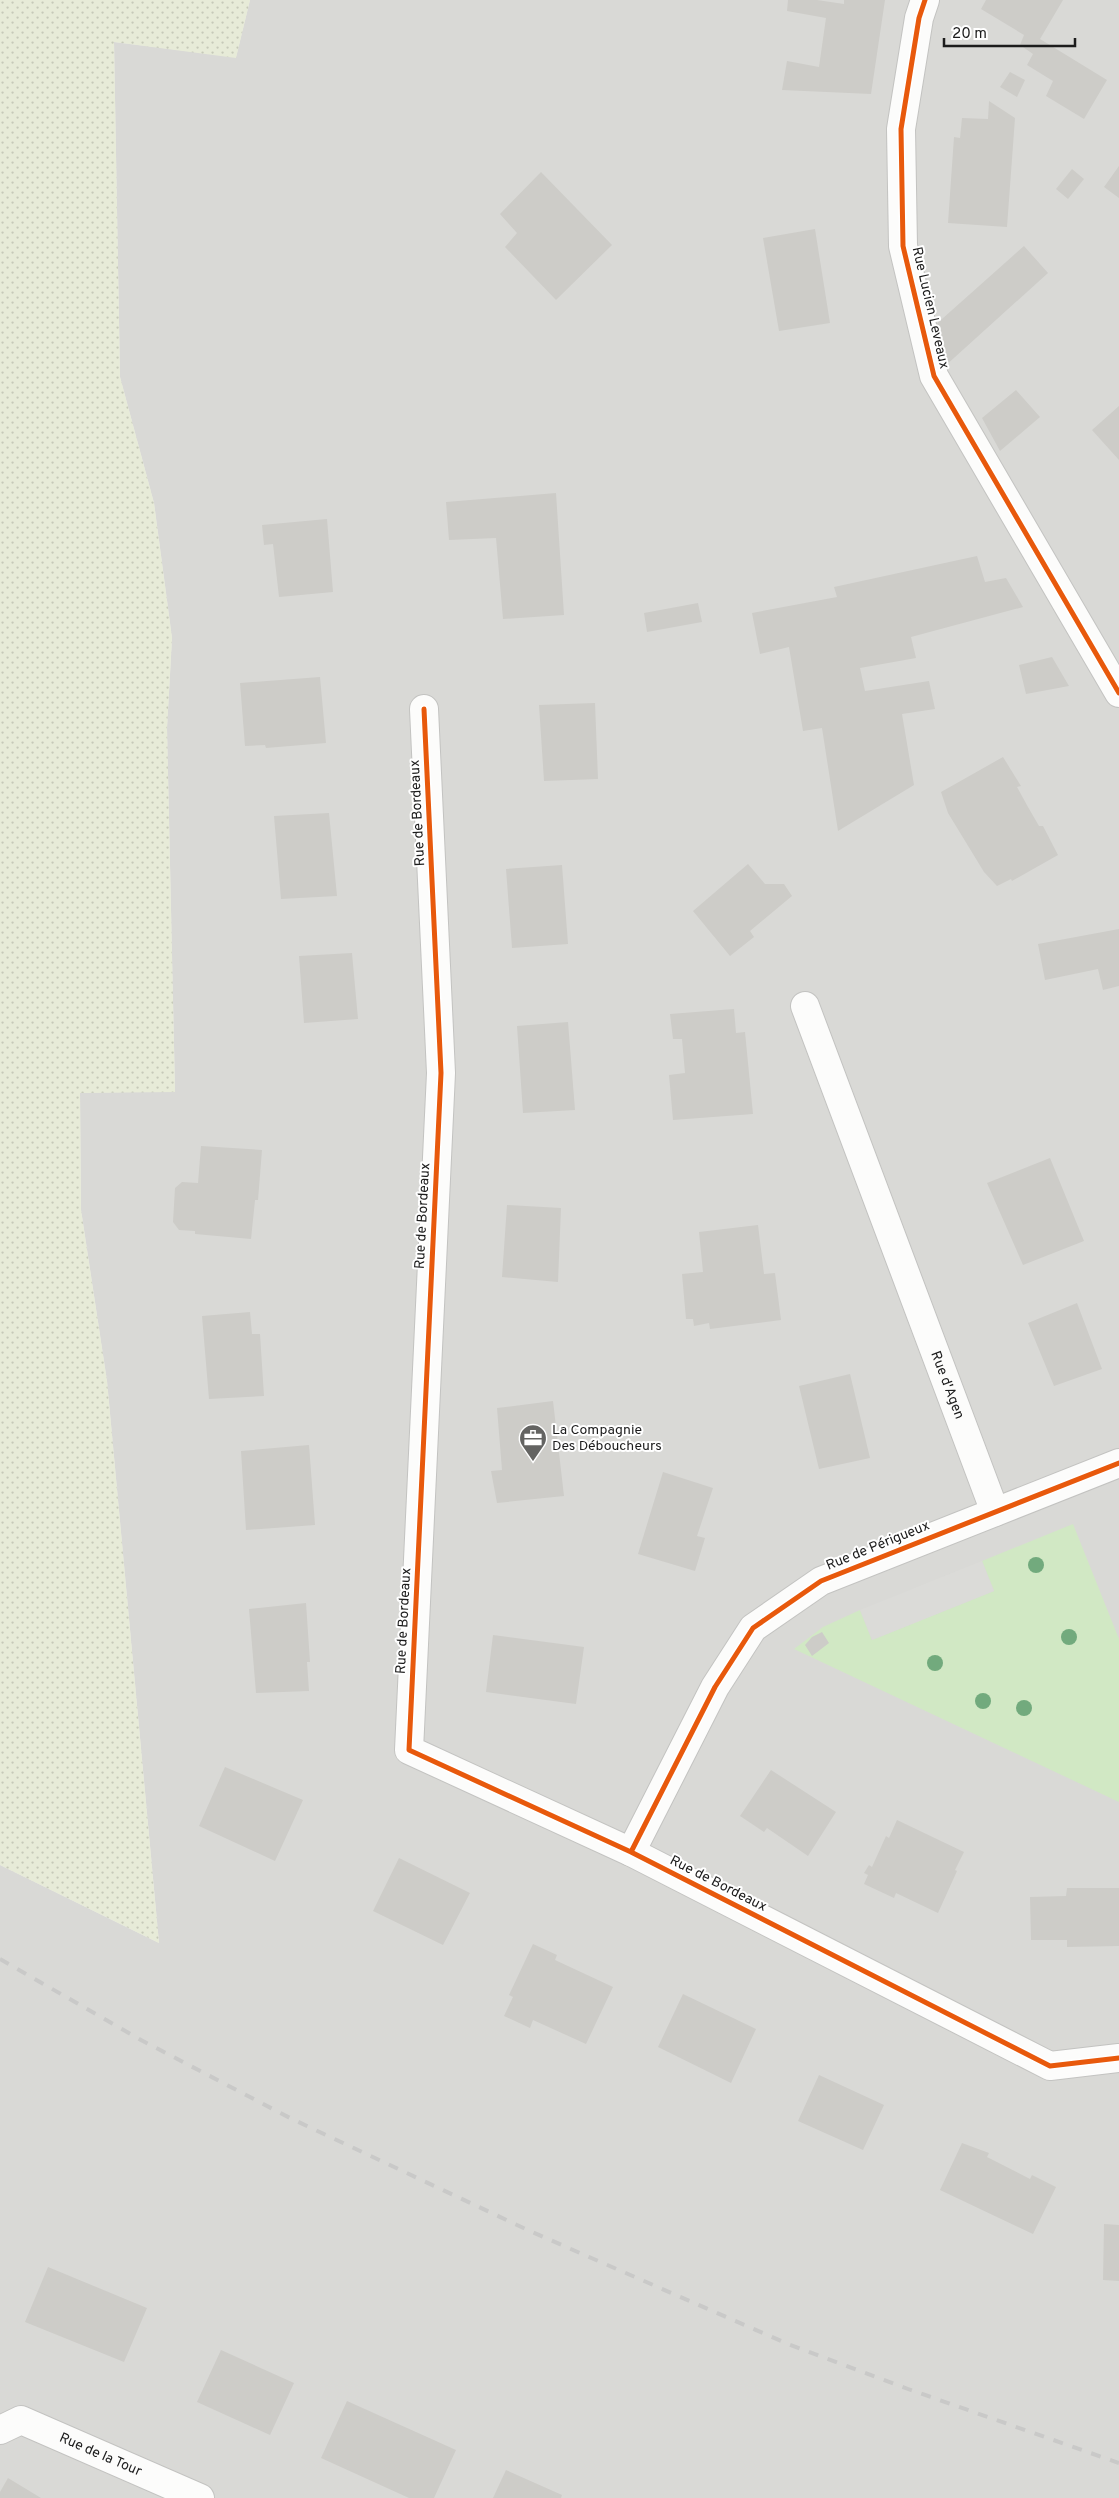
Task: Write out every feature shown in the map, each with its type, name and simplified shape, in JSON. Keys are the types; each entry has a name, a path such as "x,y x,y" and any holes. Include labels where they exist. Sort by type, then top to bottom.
{"street":[{"name":"Rue Lucien Leveaux","path":"926,0 918,18 901,128 903,246 934,376 1119,693"},
{"name":"Rue de Bordeaux","path":"424,709 441,1073 409,1750 632,1852 1050,2066 1119,2058"},
{"name":"Rue d'Agen","path":"805,1006 995,1512"},
{"name":"Rue de Périgueux","path":"632,1852 715,1687 753,1628 821,1581 1119,1463"},
{"name":"Rue de la Tour","path":"0,2430 20,2420 200,2498"}],"shaded area":[{"path":"250,0 1119,0 1119,2498 0,2498 0,1865 159,1943 107,1381 81,1210 80,1093 175,1091 167,728 172,638 154,503 120,377 114,42 236,57"},
{"path":"982,1561 994,1591 872,1640 860,1610"}],"green space":[{"path":"0,0 250,0 236,58 114,42 120,377 154,503 172,638 167,728 175,1092 80,1093 81,1210 107,1381 159,1943 0,1865"},
{"path":"1073,1524 1119,1639 1119,1802 794,1649 823,1627 860,1610 872,1640 994,1591 982,1561"}],"building":[{"path":"788,0 817,0 844,4 844,0 885,0 871,94 782,90 787,61 819,67 826,18 787,11"},
{"path":"986,0 1063,0 1040,39 1107,80 1084,119 1046,96 1053,81 1027,65 1033,54 1020,45 1024,35 981,9"},
{"path":"1010,72 1025,80 1017,97 1000,87"},
{"path":"989,101 1015,118 1007,227 948,223 954,137 960,138 962,118 988,119"},
{"path":"1119,166 1119,198 1104,187"},
{"path":"1072,169 1084,179 1068,199 1056,189"},
{"path":"541,172 612,245 556,300 505,247 517,233 500,214"},
{"path":"815,229 830,323 779,331 763,238"},
{"path":"1024,246 1048,273 944,367 933,327"},
{"path":"1016,390 1040,417 1000,451 982,418"},
{"path":"1119,406 1119,460 1092,430"},
{"path":"556,493 564,615 503,619 496,538 449,540 446,502"},
{"path":"327,519 333,592 279,597 273,544 264,545 262,525"},
{"path":"977,556 985,582 1006,578 1023,607 911,637 916,658 860,668 865,691 929,681 935,709 902,714 914,785 838,831 822,728 803,731 789,647 760,654 752,613 837,597 834,587"},
{"path":"698,603 702,622 647,632 644,613"},
{"path":"1052,657 1069,686 1026,694 1019,665"},
{"path":"320,677 326,743 266,748 265,745 245,746 240,683"},
{"path":"595,703 598,779 544,781 539,705"},
{"path":"1003,757 1021,786 1017,787 1028,807 1039,826 1043,826 1058,855 1012,881 1011,879 997,886 984,872 948,813 941,792"},
{"path":"329,813 337,896 281,899 274,816"},
{"path":"748,864 765,884 784,884 792,896 750,931 754,937 730,956 693,911"},
{"path":"562,865 568,944 512,948 506,869"},
{"path":"1119,929 1119,986 1103,990 1098,969 1045,980 1038,944"},
{"path":"352,953 358,1019 304,1023 299,956"},
{"path":"734,1009 736,1033 745,1032 753,1114 673,1120 669,1075 685,1073 682,1039 673,1039 670,1014"},
{"path":"568,1022 575,1110 523,1113 517,1026"},
{"path":"201,1146 262,1150 258,1200 255,1200 251,1239 195,1234 195,1231 179,1230 173,1222 175,1188 182,1182 198,1183"},
{"path":"1050,1158 1084,1241 1023,1265 987,1183"},
{"path":"507,1205 561,1208 558,1282 502,1277"},
{"path":"758,1225 764,1274 775,1273 781,1320 710,1329 709,1323 694,1326 693,1319 686,1319 682,1274 703,1272 699,1232"},
{"path":"1077,1303 1102,1369 1054,1386 1028,1323"},
{"path":"250,1312 252,1334 260,1334 264,1396 209,1399 202,1316"},
{"path":"850,1374 870,1458 819,1469 799,1386"},
{"path":"553,1401 564,1496 497,1503 491,1471 502,1470 497,1408"},
{"path":"309,1445 315,1525 246,1530 241,1451"},
{"path":"663,1472 713,1488 697,1536 705,1538 695,1571 638,1554"},
{"path":"306,1603 310,1662 307,1662 309,1691 256,1693 249,1609"},
{"path":"822,1632 829,1643 812,1656 805,1645 812,1637"},
{"path":"493,1635 584,1647 576,1704 486,1692"},
{"path":"225,1767 303,1800 275,1861 199,1826"},
{"path":"771,1770 836,1812 808,1856 767,1828 764,1832 740,1816"},
{"path":"897,1820 964,1852 938,1913 896,1893 894,1898 864,1884 868,1875 864,1873 869,1865 872,1867 886,1836 889,1838"},
{"path":"399,1858 470,1893 443,1945 373,1911"},
{"path":"1067,1888 1119,1888 1119,1946 1067,1947 1067,1940 1031,1940 1030,1897 1066,1896"},
{"path":"533,1944 557,1955 555,1960 613,1987 586,2044 533,2020 530,2028 504,2016 513,1997 509,1995"},
{"path":"683,1994 756,2029 731,2083 658,2047"},
{"path":"819,2075 884,2105 863,2150 798,2121"},
{"path":"962,2143 989,2153 987,2157 1030,2179 1032,2175 1056,2187 1033,2234 940,2190"},
{"path":"1104,2224 1119,2225 1119,2281 1103,2280"},
{"path":"48,2267 147,2308 124,2362 25,2322"},
{"path":"221,2350 294,2383 270,2435 197,2402"},
{"path":"347,2401 456,2450 434,2498 409,2498 321,2458"},
{"path":"506,2470 562,2495 561,2498 493,2498"},
{"path":"8,2478 41,2498 0,2498 0,2492"}],"railway":[{"path":"0,1959 141,2040 290,2118 532,2232 788,2344 908,2389 1119,2463"}],"cycle path":[{"path":"925,0 919,18 901,129 903,246 934,376 1119,693"},
{"path":"424,709 441,1073 409,1750 631,1852 1050,2066 1119,2058"},
{"path":"631,1852 715,1687 753,1628 821,1581 1119,1463"}],"place":[{"name":"La Compagnie Des Déboucheurs","path":"533,1462"}]}
